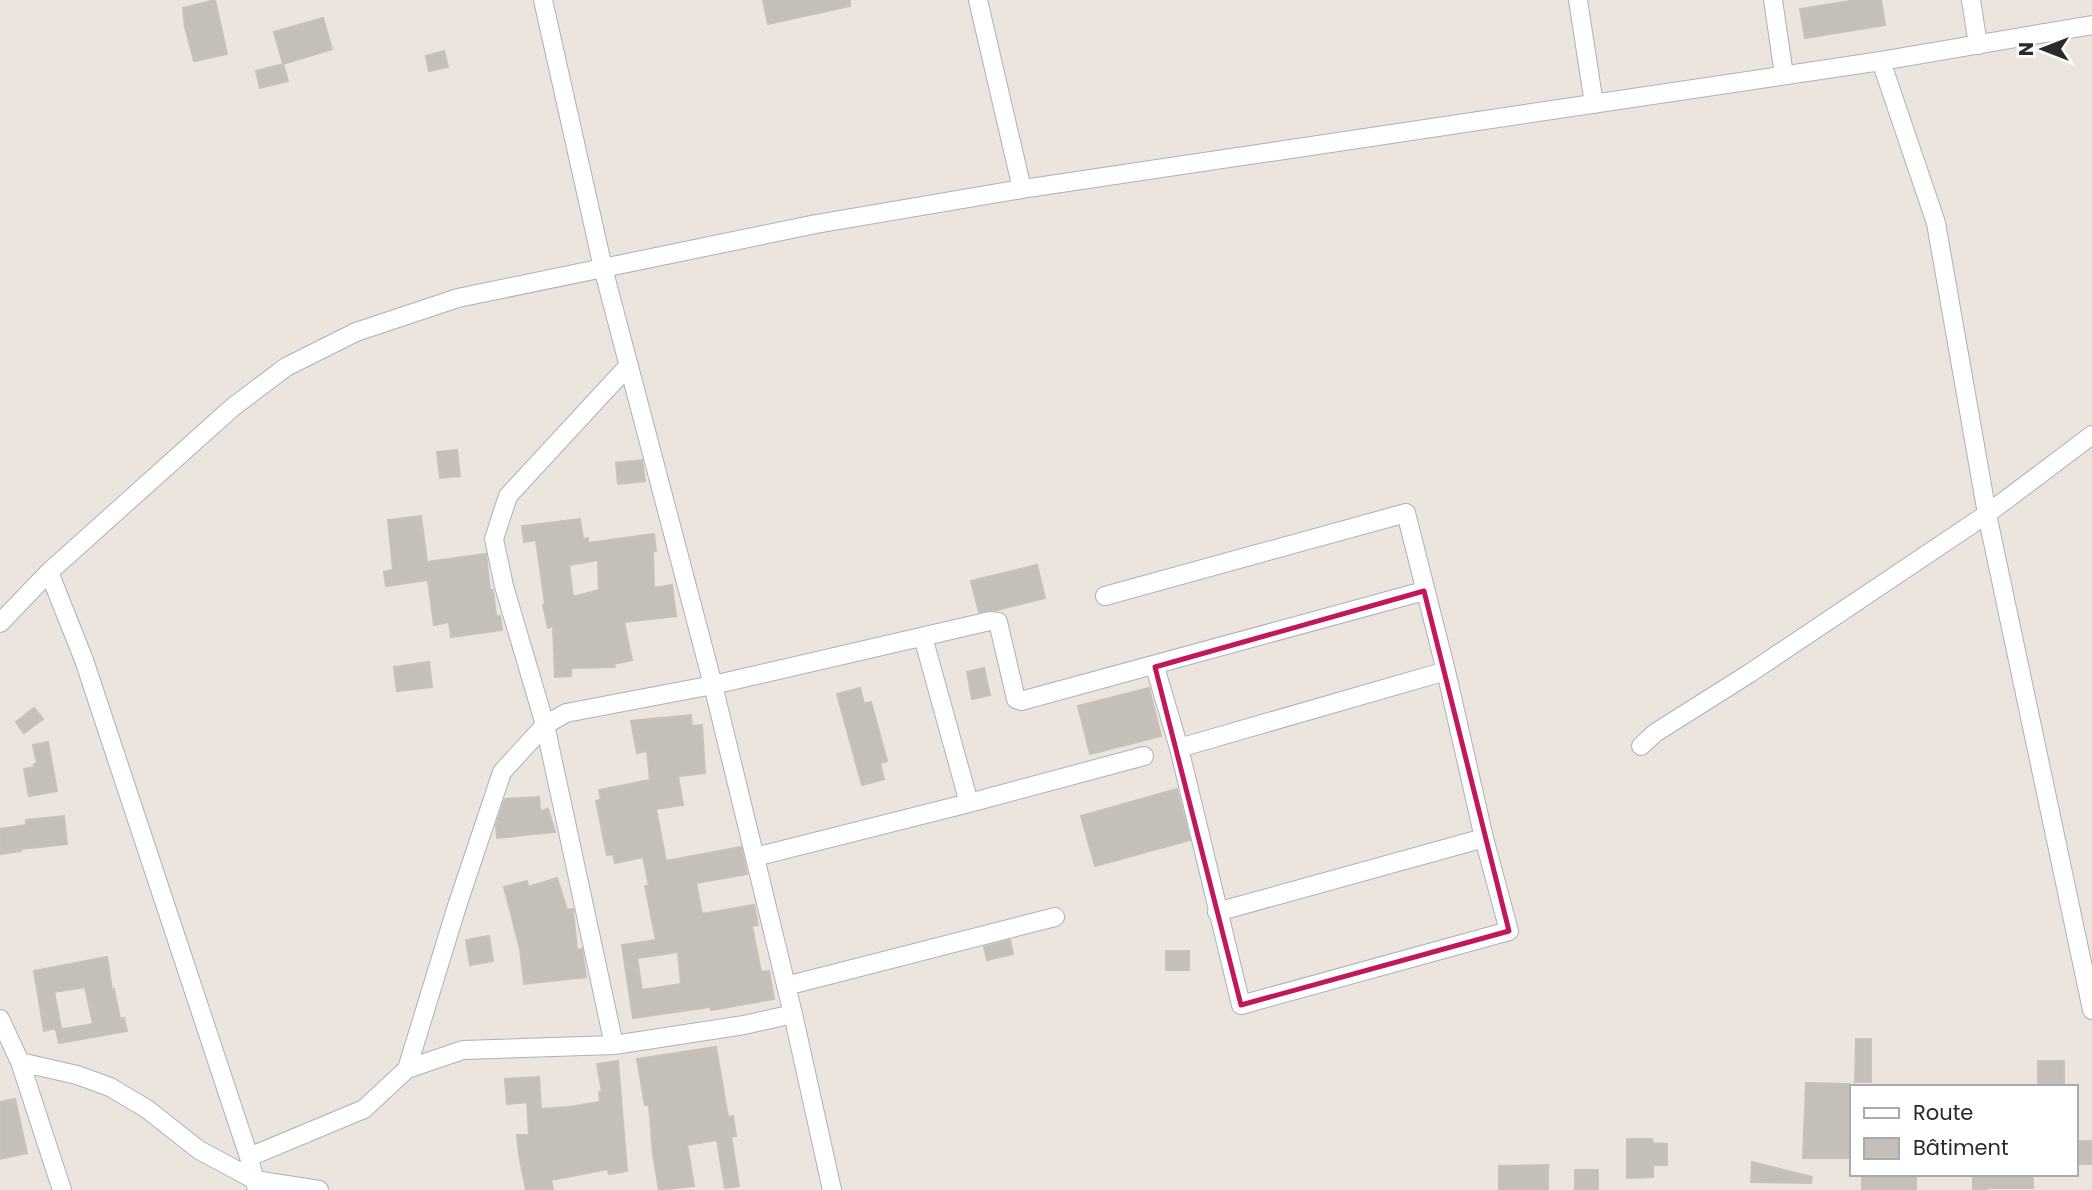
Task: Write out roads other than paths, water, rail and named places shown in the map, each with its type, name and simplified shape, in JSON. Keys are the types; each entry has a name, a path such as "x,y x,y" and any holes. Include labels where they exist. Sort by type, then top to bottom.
{"street":[{"path":"543,0 603,268 713,685 793,1014 832,1190"},
{"path":"978,0 1022,189"},
{"path":"1578,0 1594,104"},
{"path":"1773,0 1784,75"},
{"path":"1970,0 1978,45"},
{"path":"0,623 49,572 233,407 286,367 356,332 458,298 816,224 1022,189 1881,61 2092,25"},
{"path":"1881,61 1936,223 1987,514 2084,940 2092,1010"},
{"path":"614,1045 545,725 504,586 494,539 508,496 629,365"},
{"path":"1641,746 1655,733 1750,673 1987,514 2092,435"},
{"path":"1105,596 1406,513 1509,931 1241,1005 1179,748 1155,667"},
{"path":"49,572 84,660 256,1185"},
{"path":"407,1069 502,772 545,725 565,713 713,685 990,621 998,622 1016,699 1021,701 1155,667 1424,591"},
{"path":"923,637 970,803"},
{"path":"1179,748 1446,671"},
{"path":"755,858 1144,756"},
{"path":"1217,912 1484,838"},
{"path":"786,986 1055,917"},
{"path":"249,1157 364,1109 407,1069 463,1050 614,1045 744,1025 793,1014"},
{"path":"0,1018 20,1062 62,1190"},
{"path":"20,1062 77,1075 110,1087 147,1109 199,1150 256,1185 319,1190"}]}
